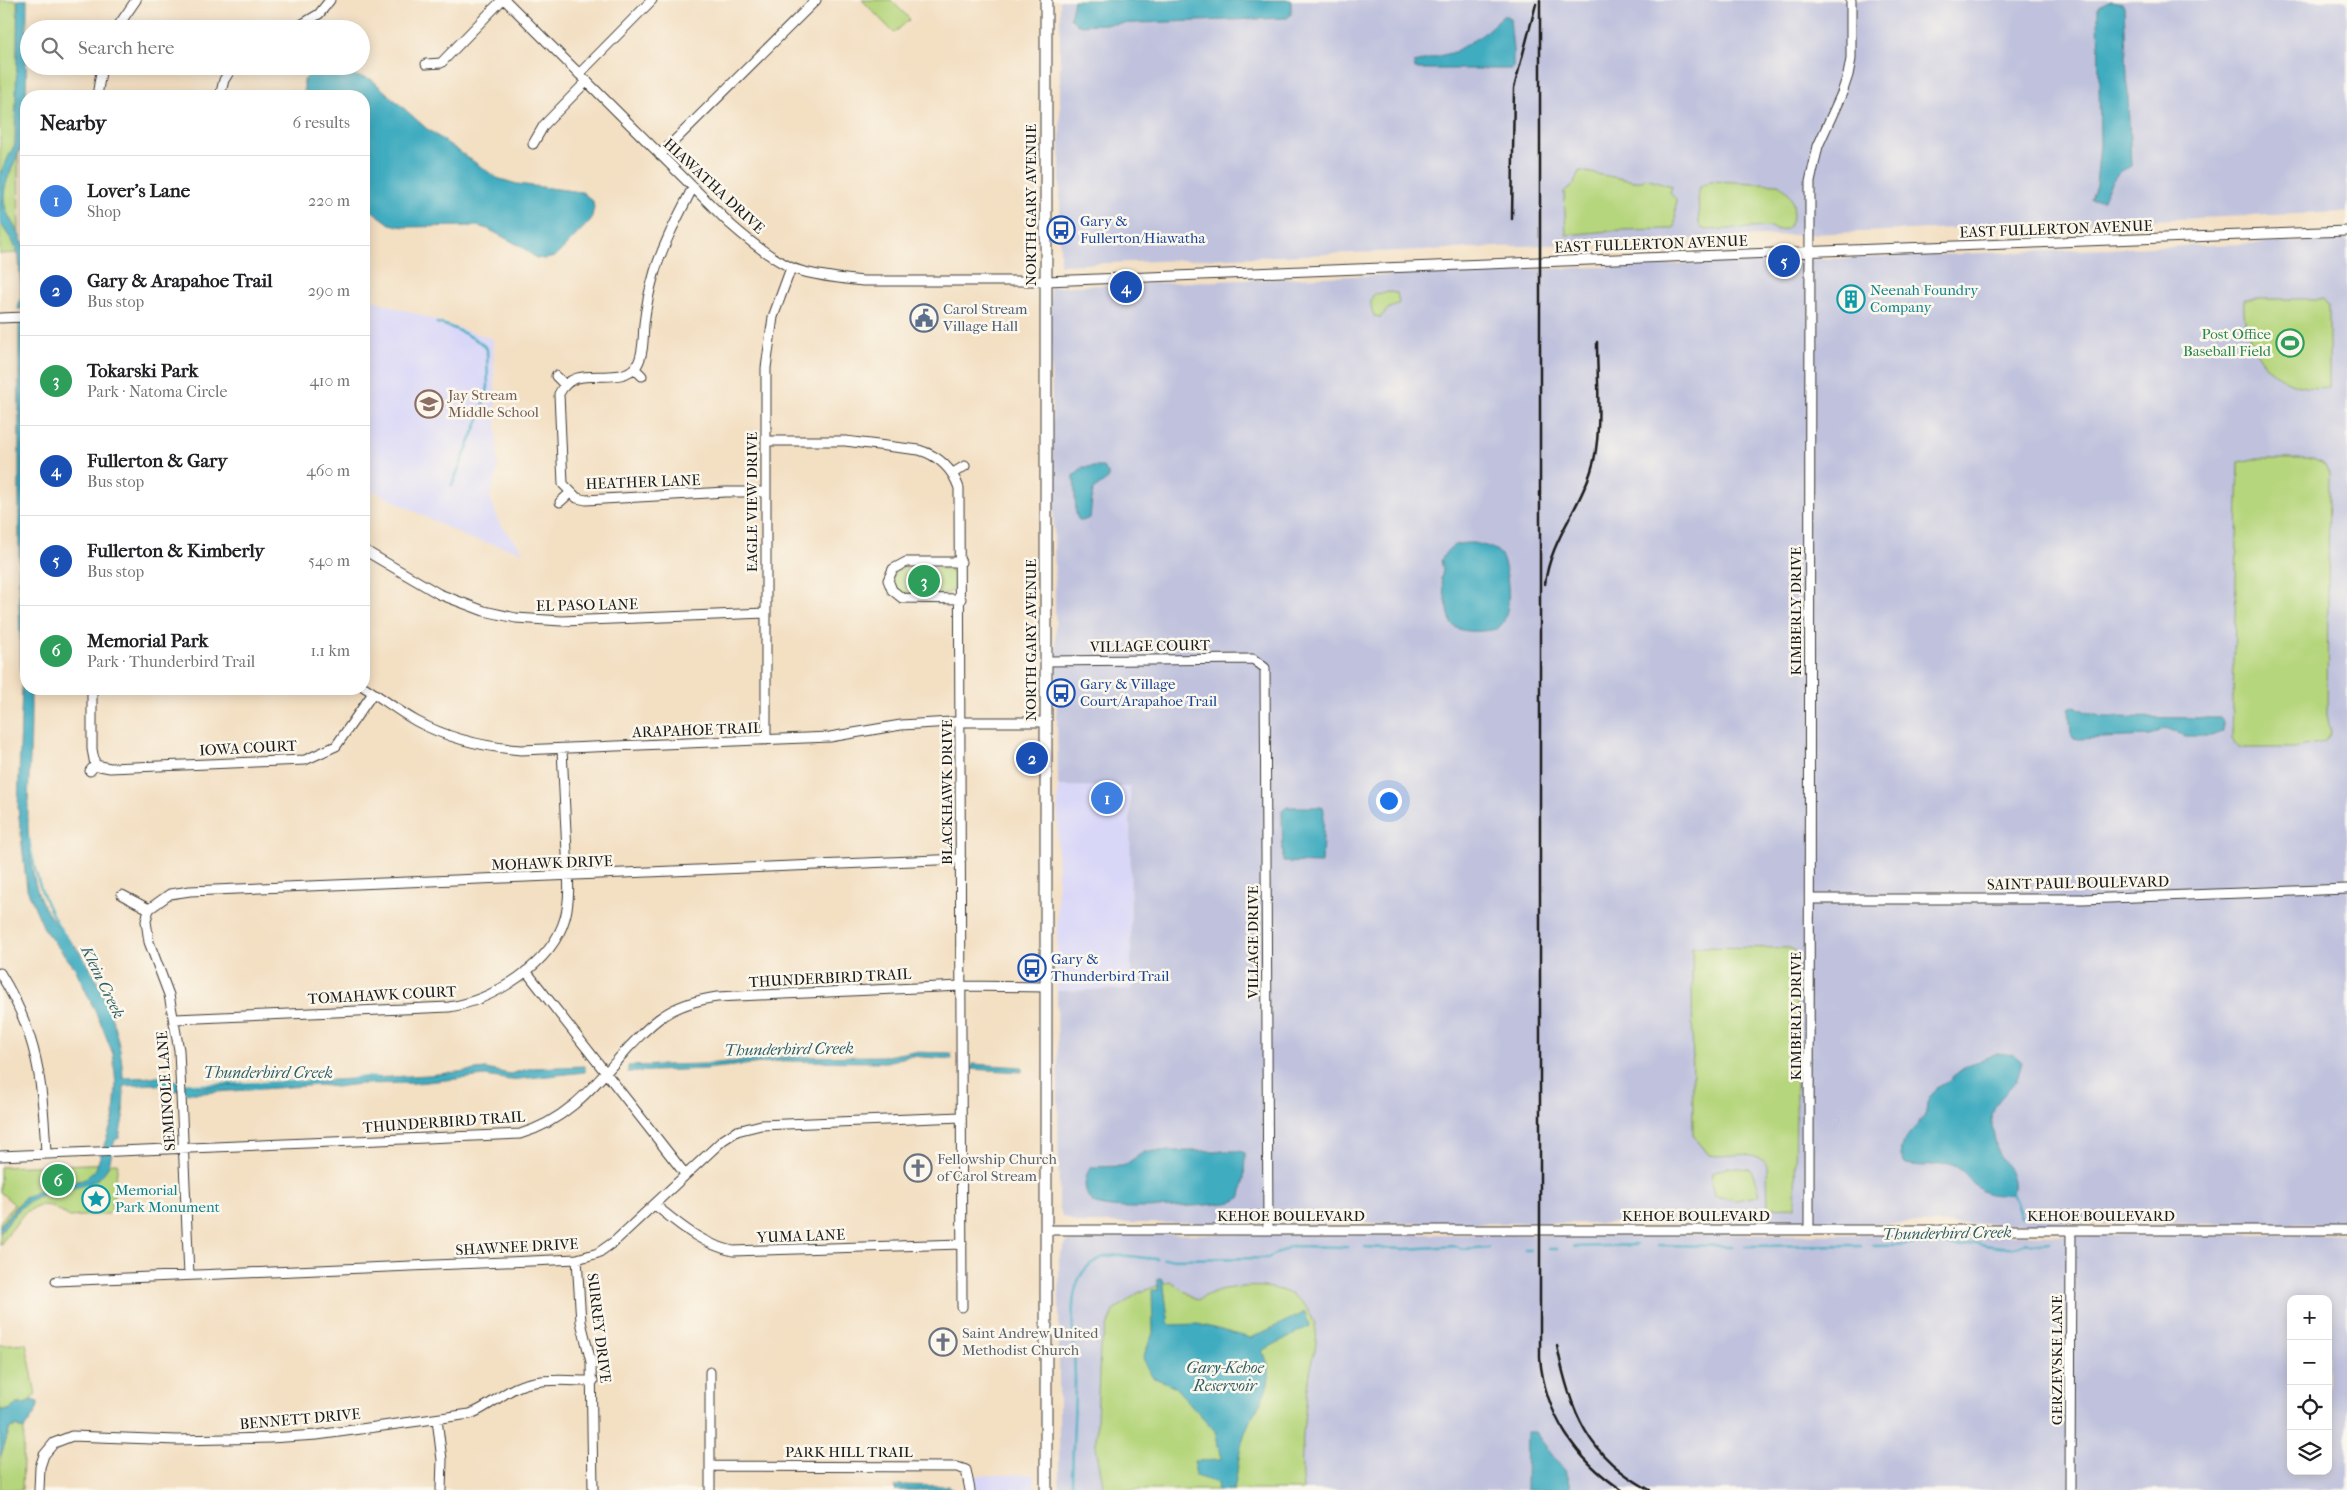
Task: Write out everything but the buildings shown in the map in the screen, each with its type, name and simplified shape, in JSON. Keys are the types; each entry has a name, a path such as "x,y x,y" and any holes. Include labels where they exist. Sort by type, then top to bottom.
{"street":[{"path":"122,20 136,0"},
{"path":"309,20 319,14 330,0"},
{"path":"426,64 441,62 503,0"},
{"name":"HIAWATHA DRIVE","path":"503,0 587,81 693,188 750,241 791,268 837,278 863,281 1046,281"},
{"path":"579,74 652,0"},
{"path":"660,155 816,0"},
{"name":"NORTH GARY AVENUE","path":"1046,0 1046,1490"},
{"name":"KIMBERLY DRIVE","path":"1809,1230 1810,182 1813,159 1848,75 1851,59 1851,0"},
{"path":"98,90 100,75"},
{"path":"222,90 227,75"},
{"path":"534,144 544,125 587,81"},
{"path":"556,376 565,384 579,377 622,374 634,368 637,364 642,352 644,323 654,272 669,236 693,188"},
{"name":"EAST FULLERTON AVENUE","path":"1046,281 2347,231"},
{"name":"EAGLE VIEW DRIVE","path":"766,740 766,368 769,335 791,268"},
{"path":"0,318 20,317"},
{"path":"634,368 642,376"},
{"name":"HEATHER LANE","path":"565,384 559,394 558,403 561,474 563,484 577,498 586,500 726,492 766,492"},
{"path":"766,441 845,441 919,450 942,462 953,473 966,466"},
{"name":"BLACKHAWK DRIVE","path":"953,473 961,500 962,1307"},
{"path":"560,502 570,492"},
{"name":"EL PASO LANE","path":"370,553 447,597 484,611 516,618 562,621 766,613"},
{"path":"961,562 906,562 893,569 888,580 892,590 902,598 961,599"},
{"name":"VILLAGE COURT","path":"1046,661 1253,659"},
{"name":"VILLAGE DRIVE","path":"1253,659 1265,668 1268,1230"},
{"name":"ARAPAHOE TRAIL","path":"370,691 417,722 462,740 498,748 562,749 830,737 901,725 960,722 1046,722"},
{"name":"IOWA COURT","path":"92,695 92,768 110,768 305,760 336,746 373,693"},
{"name":"TOMAHAWK COURT","path":"175,1019 449,1007 490,995 526,971 546,949 562,925 567,907 568,876 562,749"},
{"name":"MOHAWK DRIVE","path":"149,909 170,894 190,891 961,859"},
{"name":"SAINT PAUL BOULEVARD","path":"1810,899 2083,899 2347,889"},
{"path":"122,894 149,909"},
{"name":"SEMINOLE LANE","path":"149,909 146,921 149,942 163,976 175,1019 179,1050 189,1275"},
{"path":"526,971 685,1174"},
{"path":"0,973 15,998 32,1041 42,1087 46,1154"},
{"name":"THUNDERBIRD TRAIL","path":"0,1156 520,1134 538,1129 562,1116 651,1025 672,1010 695,1001 717,997 961,986 1046,988"},
{"name":"SHAWNEE DRIVE","path":"56,1281 576,1259 604,1249 655,1205 685,1174 723,1140 737,1130 750,1126 961,1116"},
{"name":"YUMA LANE","path":"655,1205 704,1242 733,1251 962,1244"},
{"name":"KEHOE BOULEVARD","path":"1046,1230 2347,1230"},
{"name":"GERZEVSKE LANE","path":"2070,1490 2071,1230"},
{"name":"SURREY DRIVE","path":"576,1259 581,1322 591,1362 593,1381 593,1490"},
{"path":"710,1372 710,1490"},
{"name":"BENNETT DRIVE","path":"39,1490 40,1467 44,1455 54,1443 72,1436 177,1440 270,1438 317,1434 437,1419 480,1411 513,1389 525,1384 549,1381 593,1381"},
{"path":"437,1419 442,1460 441,1490"},
{"name":"PARK HILL TRAIL","path":"710,1466 957,1467 966,1470 970,1490"}],"shaded area":[{"path":"1060,0 2347,0 2347,212 1060,265"},
{"path":"2347,240 2347,1224 1078,1223 1062,1216 1059,1205 1057,991 1131,989 1130,787 1058,786 1050,287"},
{"name":"Jay Stream Middle School","path":"370,299 493,339 498,469 490,497 499,523 524,552 468,538 370,489"},
{"path":"1058,786 1130,786 1131,989 1057,991"},
{"path":"1116,1234 2347,1235 2347,1490 1059,1490 1059,1258 1067,1241"},
{"path":"1034,1474 1034,1490 965,1490 964,1476"}],"green space":[{"path":"0,0 17,0 19,253 0,254"},
{"path":"862,0 891,0 910,19 894,33"},
{"path":"1580,171 1634,181 1642,181 1646,178 1672,186 1670,193 1676,199 1675,227 1670,229 1621,230 1566,235 1564,192 1573,186"},
{"path":"1711,181 1778,184 1788,193 1793,204 1793,216 1787,229 1776,230 1770,227 1706,230 1701,228 1699,223 1698,192 1699,188"},
{"path":"1397,293 1399,303 1388,309 1381,317 1374,316 1371,299 1374,294"},
{"name":"Post Office Baseball Field","path":"2244,299 2323,299 2329,306 2329,387 2308,387 2288,382 2276,375 2265,365 2251,341 2246,327"},
{"path":"2253,459 2313,459 2325,465 2329,474 2327,715 2331,733 2324,742 2293,748 2240,748 2232,738 2239,462"},
{"path":"903,567 950,569 956,576 954,589 947,594 904,594 896,590 892,580 895,572"},
{"path":"1692,947 1790,948 1795,950 1797,954 1795,1207 1768,1208 1767,1166 1763,1160 1757,1156 1742,1154 1709,1155 1693,1135"},
{"path":"118,1163 112,1209 108,1214 70,1217 51,1206 42,1205 25,1212 0,1245 0,1232 20,1208 16,1205 0,1226 0,1222 14,1204 0,1192 0,1167"},
{"path":"1727,1167 1750,1169 1758,1185 1758,1196 1736,1200 1714,1196 1711,1182 1712,1173"},
{"path":"1170,1281 1197,1300 1218,1291 1240,1287 1282,1290 1294,1296 1303,1304 1311,1316 1316,1331 1316,1341 1303,1432 1303,1490 1104,1490 1096,1446 1100,1347 1113,1311 1138,1293"},
{"path":"26,1343 36,1395 25,1404 17,1404 9,1410 0,1410 0,1345"},
{"path":"16,1426 24,1430 22,1490 0,1490 0,1458 10,1428"}],"water":[{"path":"18,0 27,0 27,20 20,20 20,75 26,75 26,90 20,90 20,150 7,181 4,197 8,215 20,237 20,276 19,257 13,242 0,223 0,174 15,144"},
{"path":"1074,0 1291,0 1291,15 1287,18 1078,25 1070,18"},
{"path":"2111,1 2122,3 2124,7 2131,166 2115,177 2103,200 2091,199 2096,185 2100,144 2098,7"},
{"path":"1503,16 1507,16 1510,19 1513,69 1415,69 1414,63 1454,52 1482,35"},
{"path":"309,75 351,75 371,79 426,128 497,178 517,184 582,192 593,201 594,208 591,220 555,257 545,259 536,258 522,247 488,229 477,226 404,227 390,224 370,209 370,90 304,90 304,80"},
{"path":"19,317 20,317 20,632"},
{"path":"1083,467 1103,467 1108,473 1108,479 1093,490 1090,518 1082,521 1078,519 1076,514 1074,475"},
{"path":"1473,543 1496,550 1504,562 1508,583 1508,605 1506,615 1497,629 1466,631 1455,627 1451,623 1441,579 1443,570 1441,560 1453,546"},
{"path":"22,695 31,695 28,825 31,859 38,893 47,912 83,957 98,984 116,1031 123,1078 159,1077 201,1087 428,1075 486,1069 510,1074 532,1068 585,1066 585,1072 510,1080 486,1076 416,1083 359,1084 336,1087 320,1085 201,1093 186,1093 153,1084 124,1086 123,1118 119,1138 115,1140 106,1170 93,1182 75,1188 47,1193 27,1202 0,1232 0,1226 24,1198 48,1187 83,1180 95,1171 114,1117 116,1085 113,1054 102,1026 75,968 45,931 27,889 18,808"},
{"path":"2075,706 2088,713 2104,717 2220,718 2223,721 2223,732 2212,736 2186,736 2165,728 2150,736 2073,738 2069,709"},
{"path":"1287,807 1320,807 1324,809 1322,863 1283,862 1282,811"},
{"path":"909,1052 951,1053 952,1059 910,1056 886,1062 781,1061 705,1069 628,1072 628,1066 706,1064 780,1057 886,1056"},
{"path":"1997,1053 2014,1055 2022,1062 2018,1077 1998,1101 1992,1116 1995,1143 2012,1177 2012,1193 1999,1195 1982,1191 1960,1169 1949,1164 1925,1166 1906,1164 1902,1158 1902,1144 1925,1115 1928,1099 1933,1092 1952,1081 1952,1077 1965,1067"},
{"path":"973,1064 1022,1067 1022,1072 971,1069"},
{"path":"1239,1151 1245,1153 1241,1197 1228,1203 1179,1207 1120,1208 1096,1204 1088,1197 1085,1181 1091,1167 1123,1166 1144,1152"},
{"name":"Gary-Kehoe Reservoir","path":"1158,1279 1163,1279 1169,1325 1198,1324 1251,1338 1305,1312 1309,1326 1262,1351 1268,1363 1268,1385 1244,1436 1240,1449 1234,1490 1217,1490 1218,1483 1195,1476 1195,1461 1221,1460 1215,1431 1174,1386 1152,1377 1143,1358 1153,1333 1152,1290 1158,1290"},
{"path":"32,1400 38,1402 35,1413 24,1430 16,1426 10,1428 0,1458 0,1410 9,1410 17,1404 25,1404"},
{"path":"1527,1432 1535,1432 1565,1472 1571,1490 1526,1490"},
{"path":"899,1485 949,1486 953,1490 895,1490 895,1487"}],"waterway":[{"path":"437,323 464,333 484,345 487,349 488,387 479,419 452,485"},
{"name":"Klein Creek","path":"29,839 34,867 42,892 53,916 68,940"},
{"name":"Thunderbird Creek","path":"158,1077 174,1080"},
{"name":"Thunderbird Creek","path":"352,1080 359,1077 376,1078"},
{"name":"Thunderbird Creek","path":"188,1083 197,1085 323,1081"},
{"path":"2012,1193 2021,1217"},
{"name":"Thunderbird Creek","path":"1873,1245 1942,1244 1959,1246 1975,1243 2014,1247 2025,1242 2030,1244 2051,1242"},
{"name":"Thunderbird Creek","path":"1574,1247 1636,1245"},
{"name":"Thunderbird Creek","path":"1657,1245 1732,1246"},
{"name":"Thunderbird Creek","path":"1745,1246 1860,1245"},
{"name":"Thunderbird Creek","path":"1163,1259 1268,1258 1291,1246 1347,1247"},
{"name":"Thunderbird Creek","path":"1365,1247 1404,1249 1456,1246 1462,1249 1488,1247"},
{"name":"Thunderbird Creek","path":"1548,1249 1557,1249"},
{"name":"Thunderbird Creek","path":"1525,1250 1530,1250"},
{"path":"1072,1490 1075,1380 1072,1317 1074,1296 1078,1282 1088,1266 1108,1256 1124,1255 1157,1259"}],"railway":[{"path":"1540,0 1540,1358 1548,1398 1566,1434 1590,1465 1622,1490"},
{"path":"1512,219 1514,88 1536,4"},
{"path":"1545,584 1552,554 1579,500 1595,457 1598,425 1597,342"},
{"path":"1557,1346 1569,1392 1585,1430 1611,1463 1628,1477 1650,1490"}],"place":[{"name":"Gary & Fullerton/Hiawatha","path":"1061,230"},
{"name":"Fullerton & Kimberly","path":"1784,261"},
{"name":"Fullerton & Gary","path":"1126,287"},
{"name":"Neenah Foundry Company","path":"1851,299"},
{"name":"Carol Stream Village Hall","path":"924,318"},
{"name":"Post Office Baseball Field","path":"2290,343"},
{"name":"Jay Stream Middle School","path":"429,404"},
{"name":"Tokarski Park","path":"924,581"},
{"name":"Gary & Village Court/Arapahoe Trail","path":"1061,693"},
{"name":"Gary & Arapahoe Trail","path":"1032,758"},
{"name":"Lover's Lane","path":"1107,798"},
{"name":"Gary & Thunderbird Trail","path":"1032,968"},
{"name":"Fellowship Church of Carol Stream","path":"918,1168"},
{"name":"Memorial Park","path":"58,1180"},
{"name":"Memorial Park Monument","path":"96,1199"},
{"name":"Saint Andrew United Methodist Church","path":"943,1342"}]}
